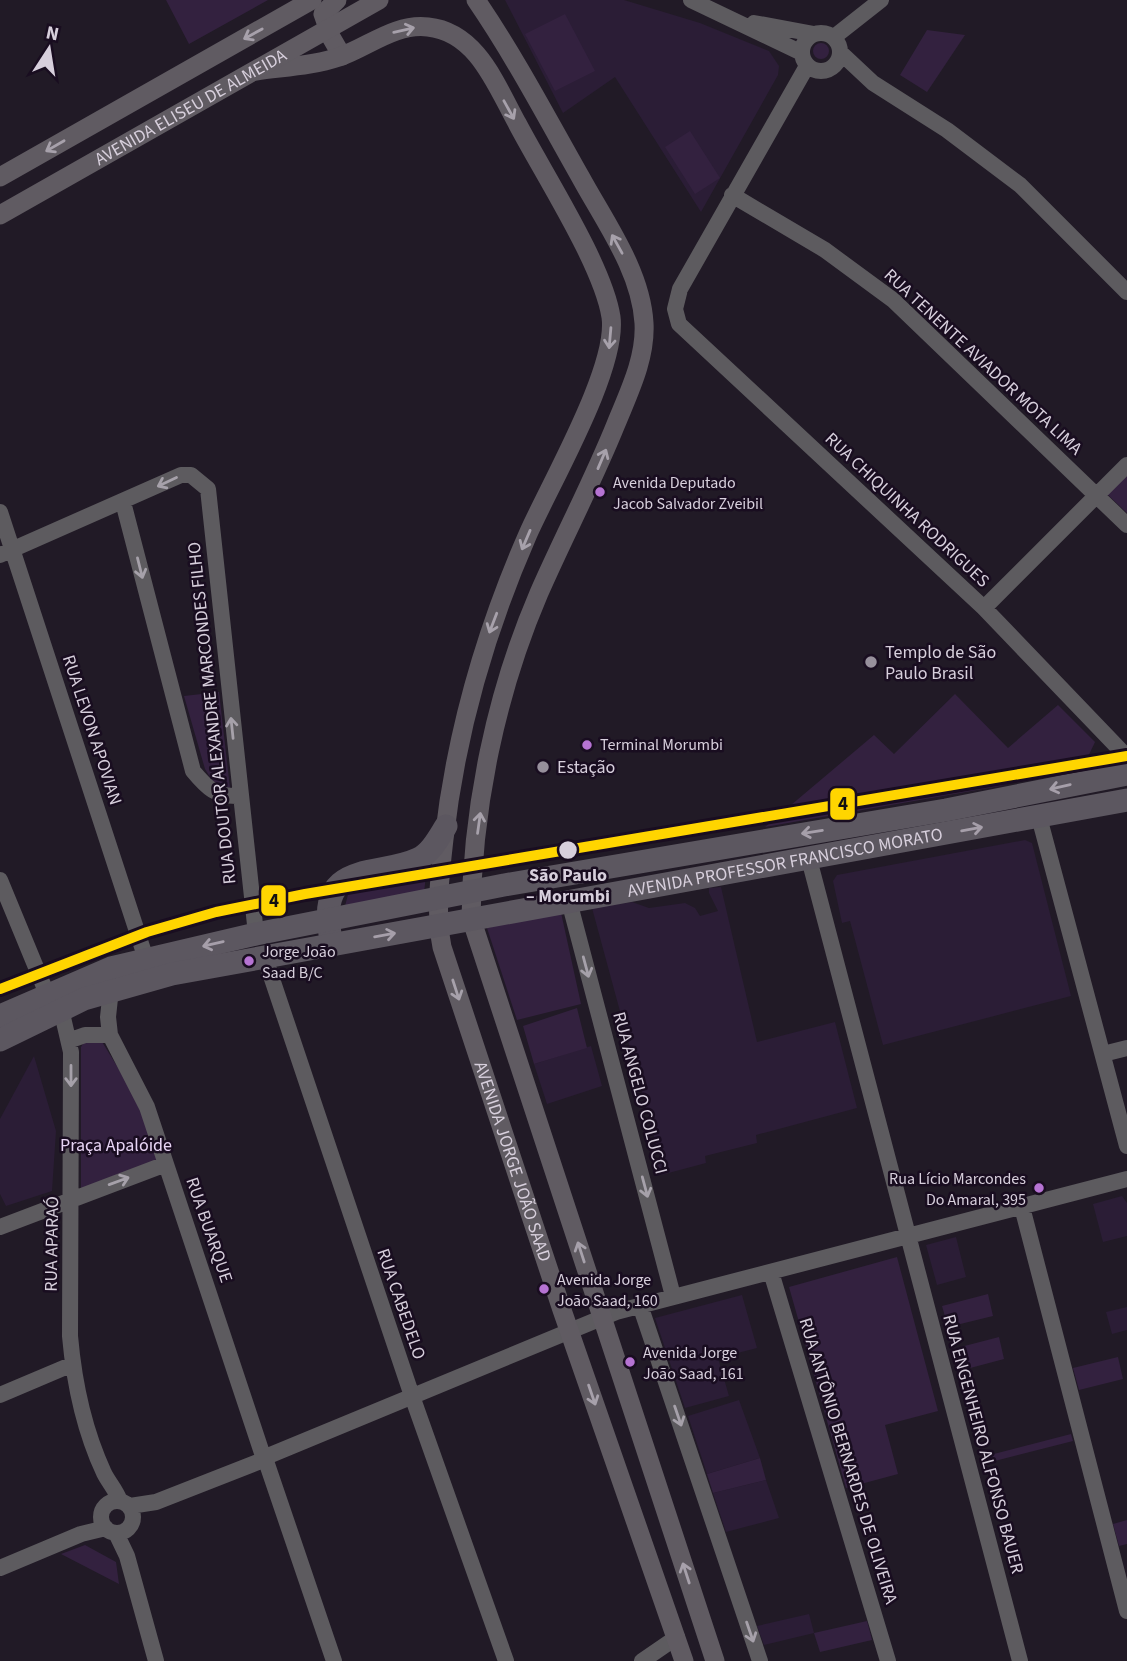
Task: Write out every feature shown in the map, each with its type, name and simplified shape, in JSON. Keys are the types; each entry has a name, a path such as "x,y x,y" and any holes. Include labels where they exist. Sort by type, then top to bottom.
{"highway":[{"name":"AVENIDA PROFESSOR FRANCISCO MORATO","path":"0,1040 54,1002 111,968 256,934 439,897 946,810 1127,774"},
{"name":"AVENIDA PROFESSOR FRANCISCO MORATO","path":"0,1016 111,989 332,944 1127,800"},
{"path":"332,944 327,920 333,897 345,879 368,869 419,859 433,846 446,826"}],"main road":[{"name":"AVENIDA ELISEU DE ALMEIDA","path":"0,177 313,0"},
{"path":"337,0 324,11 327,30 342,56"},
{"name":"AVENIDA ELISEU DE ALMEIDA","path":"0,215 379,0"},
{"path":"471,918 471,891 479,818 499,711 519,642 587,495 634,382 644,324 642,305 623,254 504,41 476,0"},
{"path":"492,0 504,41"},
{"path":"256,71 342,56 406,28 442,29 465,40 507,106 590,260 610,316 608,358 522,549 486,641 467,705 448,796 439,897"},
{"path":"467,705 499,711"},
{"name":"AVENIDA JORGE JOÃO SAAD","path":"439,897 438,925 442,947 569,1330 684,1661"},
{"name":"AVENIDA JORGE JOÃO SAAD","path":"471,918 715,1661"},
{"path":"619,1474 634,1480 640,1478 651,1465"},
{"path":"629,1502 638,1492 659,1491"}],"street":[{"path":"691,0 738,20 804,59 818,72 836,66 841,53"},
{"path":"738,20 834,37 881,0"},
{"path":"732,195 804,59 808,39 814,34"},
{"path":"834,37 841,53 873,83 947,130 1020,185 1127,292"},
{"path":"830,70 873,83"},
{"name":"RUA CHIQUINHA RODRIGUES","path":"732,195 680,289 676,316 685,333 842,474 984,608 1127,757"},
{"name":"RUA TENENTE AVIADOR MOTA LIMA","path":"732,195 825,250 893,300 1127,525"},
{"path":"984,608 1127,465"},
{"name":"RUA DOUTOR ALEXANDRE MARCONDES FILHO","path":"123,502 181,475 191,475 208,489 239,796 256,934"},
{"path":"6,552 123,502 193,771 208,789 222,797 239,796"},
{"name":"RUA LEVON APOVIAN","path":"0,512 6,552 146,960"},
{"path":"1039,817 1127,1146"},
{"name":"RUA ENGENHEIRO ALFONSO BAUER","path":"809,859 1020,1661"},
{"name":"RUA APARAÓ","path":"0,880 71,1040 73,1364 85,1420 105,1475 156,1661"},
{"name":"RUA ANGELO COLUCCI","path":"569,901 673,1296"},
{"name":"RUA CABEDELO","path":"265,958 412,1396 506,1661"},
{"name":"RUA BUARQUE","path":"111,989 108,1017 110,1035 139,1086 263,1459 334,1661"},
{"path":"71,1040 85,1035 110,1035"},
{"path":"1103,1055 1127,1048"},
{"path":"0,1227 166,1164"},
{"path":"0,1568 601,1317 1127,1179"},
{"path":"1022,1207 1127,1611"},
{"name":"RUA ANTÔNIO BERNARDES DE OLIVEIRA","path":"771,1272 888,1661"},
{"path":"640,1305 760,1661"},
{"path":"0,1395 73,1364"},
{"path":"642,1661 677,1637"}],"shaded area":[{"path":"505,0 624,0 700,23 769,51 779,66 778,75 701,212 615,77 563,113"},
{"path":"1025,840 1032,843 1071,996 883,1045 850,921 842,923 833,881 837,875"},
{"path":"721,887 757,1042 835,1022 857,1108 756,1135 757,1143 705,1156 706,1163 661,1175 657,1164 660,1159 592,908 632,902 649,908 685,903 695,908 700,916 718,911 709,888"},
{"path":"591,1046 602,1086 547,1104 534,1064"},
{"path":"34,1056 56,1131 52,1191 6,1206 0,1194 0,1119"},
{"path":"1122,1196 1127,1203 1127,1236 1103,1242 1093,1204"},
{"path":"956,1237 966,1277 937,1285 926,1245"},
{"path":"742,1295 757,1348 718,1358 729,1396 685,1408 655,1318"},
{"path":"1127,1307 1127,1330 1112,1334 1106,1312"},
{"path":"739,1400 760,1458 707,1474 688,1416"},
{"path":"766,1480 779,1518 726,1532 713,1493"},
{"path":"809,1614 814,1633 764,1645 757,1626"}],"green space":[{"path":"166,0 268,0 189,44"},
{"path":"565,14 595,71 555,91 525,34"},
{"path":"927,30 965,35 927,92 900,75"},
{"path":"821,43 827,45 827,57 821,59 815,57 813,51 815,45"},
{"path":"690,131 720,178 695,194 665,147"},
{"path":"1127,473 1127,513 1107,494"},
{"path":"219,692 230,788 215,785 205,769 184,696"},
{"path":"955,694 1008,748 1058,705 1095,742 1085,763 1000,786 765,827 874,735 894,754"},
{"path":"427,866 424,893 345,906 351,883"},
{"path":"560,908 581,1004 517,1020 487,928"},
{"path":"577,1008 587,1048 534,1064 523,1026"},
{"name":"Praça Apalóide","path":"88,1036 99,1037 138,1100 160,1166 81,1197 81,1047"},
{"path":"897,1257 938,1411 885,1425 898,1474 846,1488 789,1287"},
{"path":"988,1294 993,1316 948,1327 942,1306"},
{"path":"999,1337 1004,1359 959,1371 953,1349"},
{"path":"1118,1357 1123,1379 1079,1390 1073,1368"},
{"path":"1071,1434 1073,1441 983,1464 982,1457"},
{"path":"760,1458 766,1480 713,1493 707,1474"},
{"path":"1127,1520 1127,1544 1119,1546 1113,1524"},
{"path":"85,1545 116,1562 119,1584 61,1554"},
{"path":"867,1621 872,1640 820,1652 814,1633"}],"transit line":[{"name":"4","path":"0,989 147,932 216,912 305,894 1127,756"}],"place":[{"name":"Avenida Deputado Jacob Salvador Zveibil","path":"600,492"},
{"name":"Templo de São Paulo Brasil","path":"871,662"},
{"name":"Terminal Morumbi","path":"587,745"},
{"name":"Estação","path":"543,767"},
{"name":"São Paulo – Morumbi","path":"568,850"},
{"name":"Jorge João Saad B/C","path":"249,961"},
{"name":"Rua Lício Marcondes Do Amaral, 395","path":"1039,1188"},
{"name":"Avenida Jorge João Saad, 160","path":"544,1289"},
{"name":"Avenida Jorge João Saad, 161","path":"630,1362"}]}
